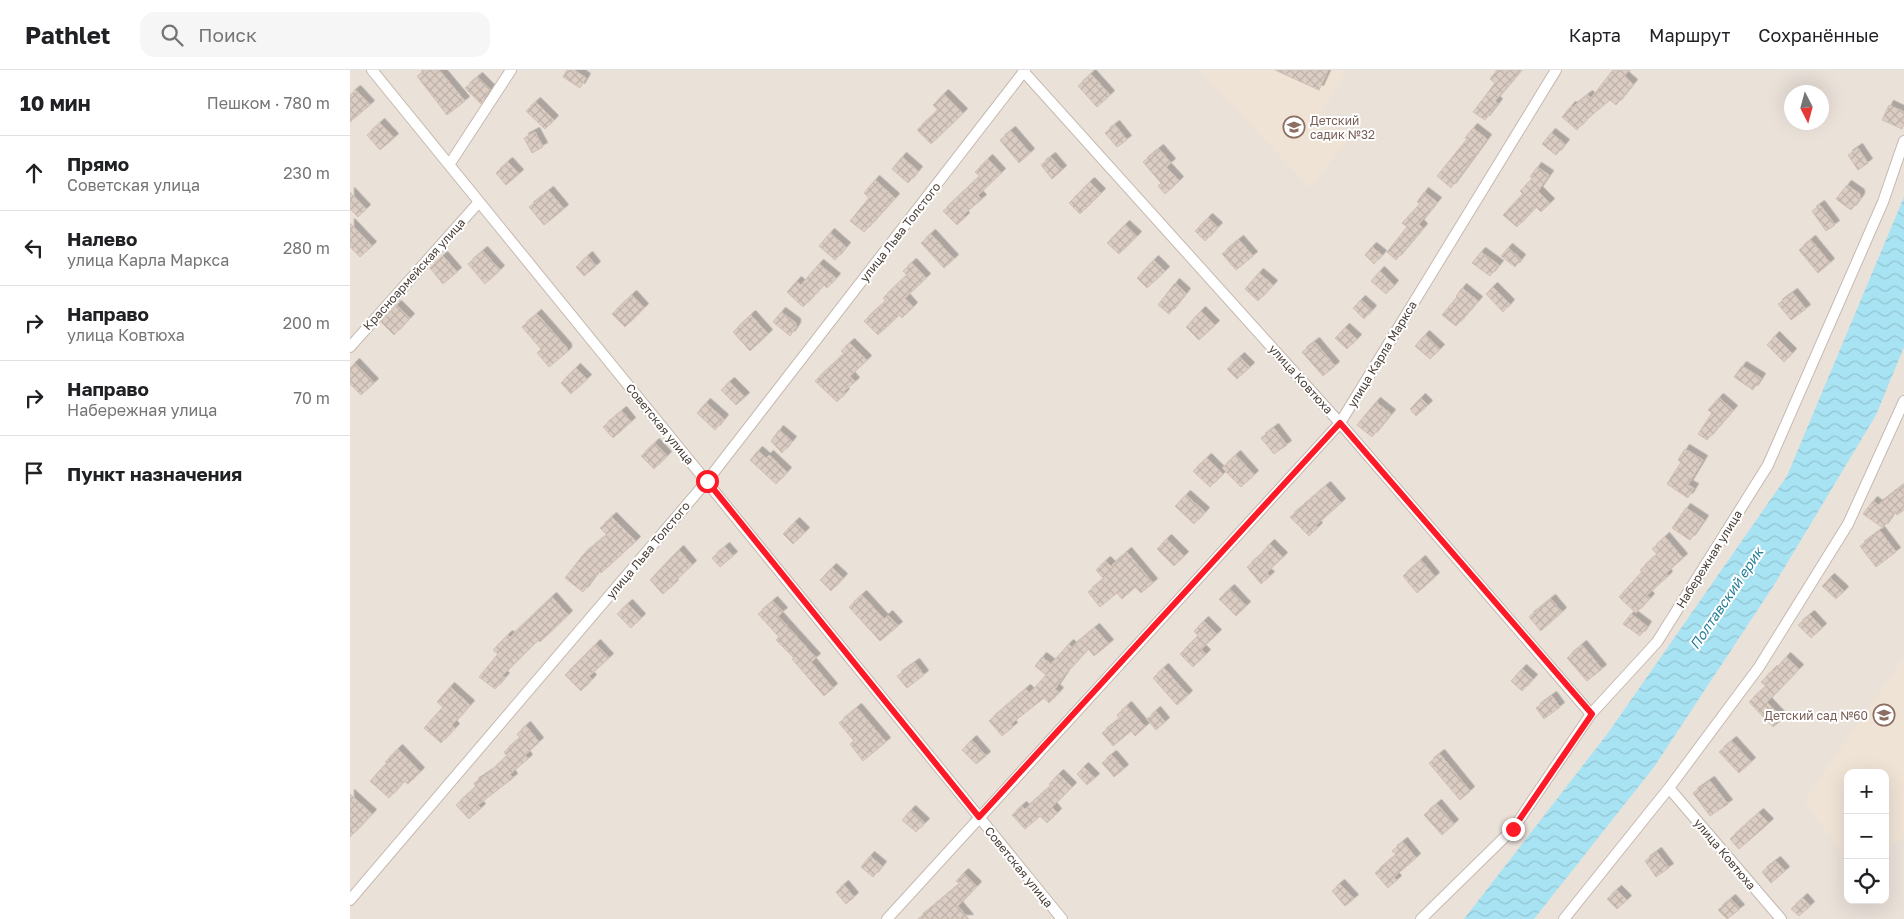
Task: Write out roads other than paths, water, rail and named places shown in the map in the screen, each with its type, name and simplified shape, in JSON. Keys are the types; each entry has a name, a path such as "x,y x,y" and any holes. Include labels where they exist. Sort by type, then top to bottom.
{"street":[{"name":"Советская улица","path":"372,70 1062,919"},
{"path":"449,165 510,70"},
{"name":"улица Карла Маркса","path":"887,919 1340,423 1556,70"},
{"name":"улица Ковтюха","path":"1024,71 1340,423 1592,714"},
{"name":"улица Льва Толстого","path":"350,900 707,481 1024,71"},
{"name":"Набережная улица","path":"1421,919 1513,829 1592,714 1657,642 1768,465 1883,202 1904,141"},
{"name":"Красноармейская улица","path":"350,347 479,202"},
{"path":"1564,919 1669,788 1759,667 1848,524 1904,401"},
{"name":"улица Ковтюха","path":"1669,788 1781,919"}],"water":[{"name":"Полтавский ерик","path":"1904,197 1904,347 1876,415 1774,585 1654,767 1534,919 1464,919 1608,733 1787,476"}],"place":[{"name":"Детский садик №32","path":"1294,127"},
{"name":"Детский сад №60","path":"1884,715"}]}
